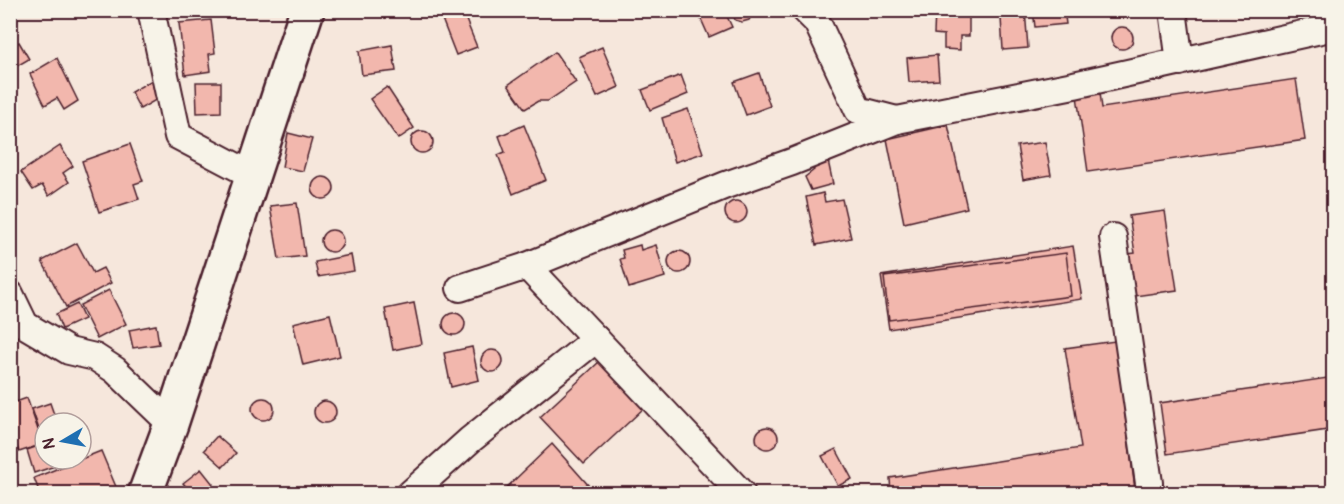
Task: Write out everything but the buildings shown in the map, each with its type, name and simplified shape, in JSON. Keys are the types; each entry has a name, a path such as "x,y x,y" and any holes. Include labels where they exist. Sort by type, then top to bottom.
{"street":[{"path":"151,10 177,136 252,175"},
{"path":"145,494 171,424 307,10"},
{"path":"805,10 817,22 858,110 897,120"},
{"path":"1173,10 1180,62"},
{"path":"460,288 527,266 726,184 792,162 897,120 1074,85 1334,27"},
{"path":"1113,237 1149,483 1148,494"},
{"path":"527,266 741,494"},
{"path":"10,294 25,325 69,351 95,357 115,370 171,424"},
{"path":"410,494 470,440 596,339"}]}
